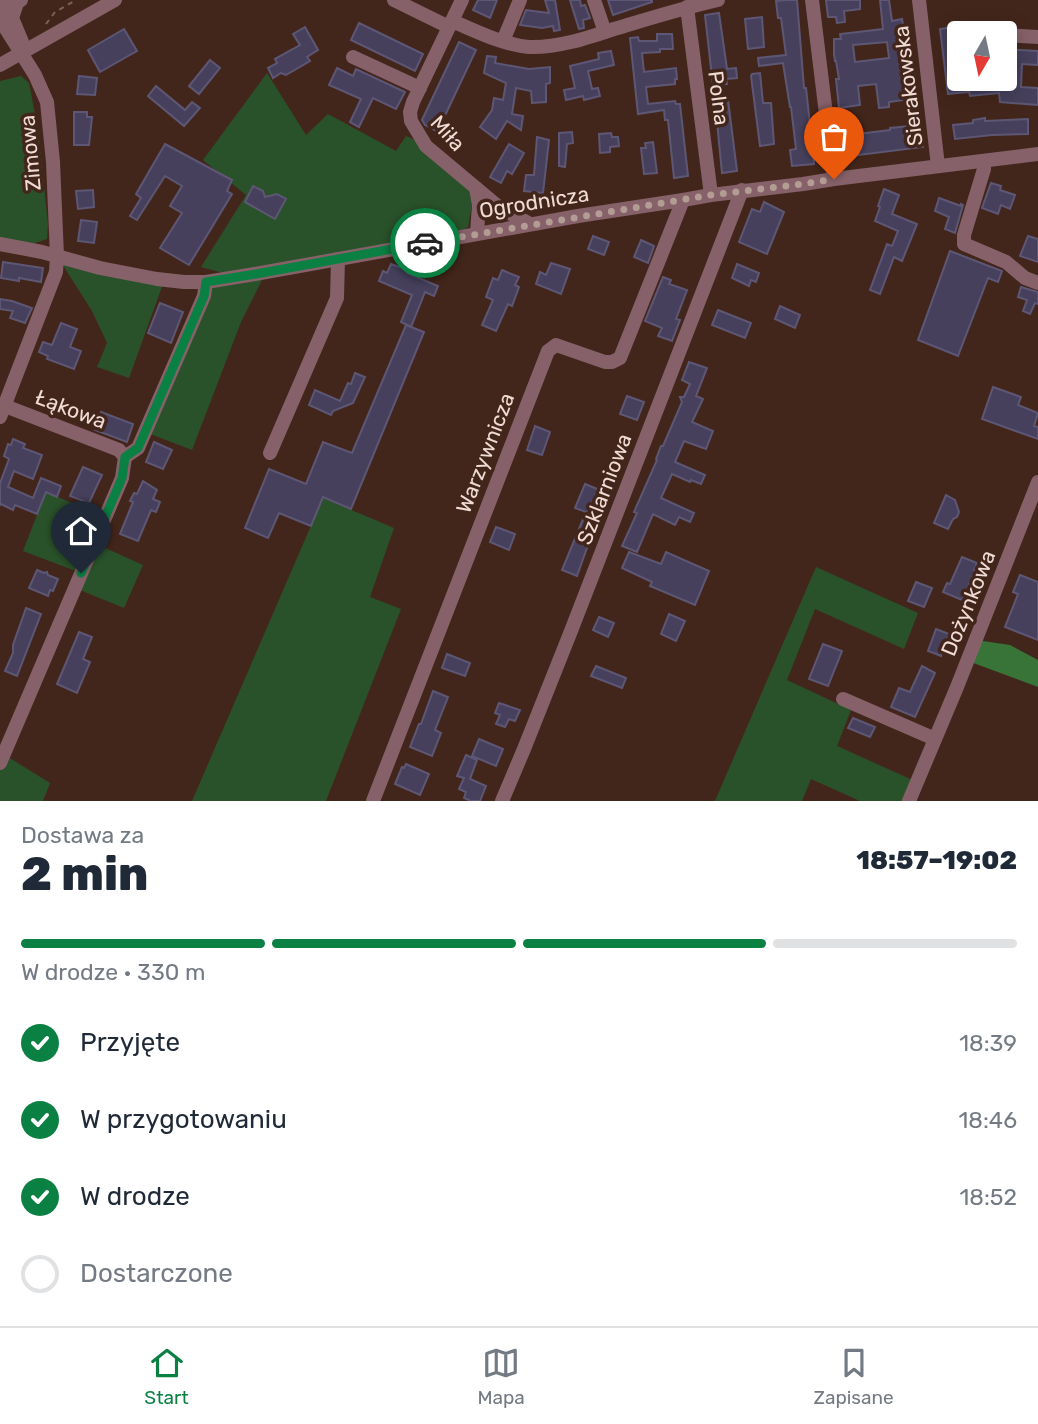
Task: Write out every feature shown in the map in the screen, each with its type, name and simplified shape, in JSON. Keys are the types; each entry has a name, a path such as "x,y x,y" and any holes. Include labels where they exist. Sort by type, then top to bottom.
{"street":[{"path":"4,0 0,21 23,51"},
{"path":"21,0 17,3 12,18 23,51"},
{"path":"0,65 115,0"},
{"path":"394,0 451,24 530,47 564,43 605,32 665,7 687,7 718,0"},
{"name":"Miła","path":"462,0 420,88 410,112 411,121 426,146 500,208 530,224"},
{"path":"503,41 520,0"},
{"path":"594,0 605,32"},
{"path":"813,0 834,179"},
{"name":"Sierakowska","path":"919,0 938,166"},
{"name":"Polna","path":"687,7 710,195"},
{"path":"1017,35 1038,37"},
{"name":"Zimowa","path":"2,412 56,272 57,256 53,162 47,103 23,51"},
{"path":"353,57 420,88"},
{"name":"Ogrodnicza","path":"0,244 157,279 206,282 477,233 742,190 1038,154"},
{"path":"984,161 964,235 964,244 1006,262 1025,278 1038,283"},
{"path":"476,188 479,205 477,233"},
{"name":"Szklarniowa","path":"502,801 742,190"},
{"name":"Warzywnicza","path":"373,801 548,351 556,345 605,362 620,358 683,200"},
{"path":"270,453 337,298 338,259"},
{"path":"0,762 122,478 125,457 138,448 204,296 206,282"},
{"name":"Łąkowa","path":"2,412 119,450 125,457"},
{"name":"Dożynkowa","path":"909,801 1038,482"},
{"path":"842,699 935,739"}],"path":[{"path":"55,12 76,0"}],"green space":[{"path":"267,73 306,135 328,114 396,151 406,136 425,144 475,186 468,227 458,233 223,273 201,267 246,195 203,160"},
{"path":"21,76 29,83 38,130 48,224 47,239 35,243 0,243 0,81"},
{"path":"57,256 164,281 129,378 97,367 107,343 92,311"},
{"path":"266,272 241,322 192,450 145,432 206,282"},
{"path":"46,492 105,517 94,543 143,565 124,608 75,588 81,573 23,551"},
{"path":"323,498 394,528 370,597 401,609 326,801 192,801"},
{"path":"816,567 918,613 904,649 815,609 787,680 851,710 837,746 917,782 909,801 860,801 811,779 802,801 715,801"},
{"path":"976,640 1010,645 1038,660 1038,687 968,661"},
{"path":"0,752 50,783 43,801 0,801"}],"building":[{"path":"478,0 497,0 490,18 473,10"},
{"path":"545,0 555,0 560,30 554,31 553,26 542,28 520,25 526,10 549,13"},
{"path":"570,0 580,0 581,6 585,5 590,18 583,20 584,28 579,29"},
{"path":"608,0 652,0 652,2 613,15"},
{"path":"797,0 804,88 811,134 808,134 814,164 792,166 790,150 796,149 783,63 759,66 758,58 786,55 776,1"},
{"path":"826,0 860,0 860,9 844,11 845,22 837,23 836,17 828,17"},
{"path":"880,0 889,0 892,21 902,19 904,31 909,30 917,98 889,102 889,107 879,108 876,84 858,86 860,105 839,108 834,39 841,39 840,34 883,29","holes":["887,42 889,58 855,62 853,45"]},
{"path":"719,13 727,69 736,68 737,78 726,79 727,84 713,86 705,15"},
{"path":"762,17 764,47 748,49 745,19"},
{"path":"359,23 423,54 415,71 351,40"},
{"path":"305,27 318,50 307,57 310,61 286,75 281,73 273,78 268,68 277,63 275,59 300,45 293,34"},
{"path":"947,28 947,86 940,29"},
{"path":"124,29 137,51 100,72 88,50"},
{"path":"657,34 672,34 673,49 642,53 644,72 676,68 677,79 675,84 646,87 648,104 675,101 680,104 688,176 674,178 668,120 665,120 664,110 638,114 630,38 657,41"},
{"path":"459,42 476,50 436,131 422,120"},
{"path":"1017,50 1038,51 1038,65 1022,64 1021,87 1038,88 1038,105 1000,102 999,93 970,96 969,92 948,94 948,91 1017,91"},
{"path":"611,51 614,65 588,71 592,89 598,88 600,96 584,100 583,96 566,100 564,90 575,88 570,66 599,59 598,53"},
{"path":"487,56 496,57 495,63 529,69 550,67 546,102 532,103 531,91 516,88 512,114 523,116 521,130 507,121 496,139 480,127 492,110 494,98 503,100 506,83 484,73"},
{"path":"210,60 220,68 199,94 189,86"},
{"path":"337,68 353,76 356,69 405,92 396,109 373,98 359,127 350,122 361,99 329,85"},
{"path":"760,73 763,103 771,103 774,144 760,146 751,76"},
{"path":"79,76 97,78 95,95 77,94"},
{"path":"156,86 185,110 192,102 200,108 184,126 148,96"},
{"path":"728,100 737,171 722,173 715,101"},
{"path":"74,112 87,112 87,117 92,117 89,145 74,145"},
{"path":"985,118 985,121 1028,119 1028,134 955,139 953,125 973,123 973,120"},
{"path":"920,125 923,147 843,157 841,136"},
{"path":"572,132 573,143 567,144 565,167 559,166 559,133"},
{"path":"611,133 612,137 618,137 619,146 610,147 610,152 600,153 599,134"},
{"path":"537,137 549,140 543,193 524,191 526,175 534,175"},
{"path":"653,142 657,173 644,174 641,148 646,148 645,143"},
{"path":"165,144 232,180 227,191 232,194 189,265 160,248 182,213 170,206 182,186 165,176 137,220 130,216 141,198 136,194"},
{"path":"509,144 524,153 512,174 507,171 501,183 490,177"},
{"path":"991,183 1001,186 1000,190 1015,195 1010,209 1001,205 998,214 982,208"},
{"path":"253,186 263,191 265,197 277,194 286,199 275,219 245,202"},
{"path":"884,189 899,195 892,214 917,224 902,261 894,257 880,294 870,290 887,244 892,246 898,231 875,221"},
{"path":"93,190 94,207 78,209 76,191"},
{"path":"939,198 963,205 955,233 945,229 949,217 935,211"},
{"path":"764,202 784,212 767,254 739,242 752,209 760,212"},
{"path":"81,220 97,222 94,243 78,241"},
{"path":"593,236 609,242 604,255 588,249"},
{"path":"1028,236 1038,239 1038,262 1020,256"},
{"path":"641,240 654,246 648,263 634,257"},
{"path":"950,251 1002,271 998,282 988,278 958,356 918,340"},
{"path":"3,262 43,268 41,282 1,278"},
{"path":"551,263 570,269 561,294 536,284 540,272 546,275"},
{"path":"391,264 438,286 434,296 425,292 411,327 401,322 412,295 379,281 383,271 387,273"},
{"path":"737,264 759,273 756,282 751,280 749,286 732,278"},
{"path":"502,270 519,277 515,285 519,287 512,306 508,304 496,331 482,325 493,300 486,297 493,278 498,280"},
{"path":"663,277 671,280 669,284 687,290 676,319 680,320 672,341 658,336 662,328 645,321"},
{"path":"1021,287 1038,292 1038,304 1035,303 1030,314 1023,311 1027,300 1018,297"},
{"path":"0,299 32,308 25,323 10,318 13,311 0,309"},
{"path":"160,303 183,312 171,343 148,333"},
{"path":"780,306 800,315 795,328 775,319"},
{"path":"718,310 751,323 745,338 712,325"},
{"path":"61,323 77,329 70,347 81,351 74,369 47,359 48,356 39,352 43,342 52,345"},
{"path":"406,325 424,332 351,509 323,497 311,526 279,513 268,538 245,528 269,469 306,484 323,442 352,453"},
{"path":"689,362 707,368 696,396 703,399 692,422 713,431 706,449 684,441 675,462 705,475 701,484 672,474 661,498 694,513 690,522 679,517 675,525 653,514 637,552 622,546 661,446 682,402 680,397 684,397 690,384 682,380"},
{"path":"355,373 365,377 353,403 333,411 331,415 309,405 315,390 340,401"},
{"path":"993,387 1021,397 1018,405 1038,413 1034,426 1038,427 1038,439 982,419"},
{"path":"627,396 644,402 637,420 620,414"},
{"path":"101,412 133,424 127,442 95,430"},
{"path":"535,426 550,432 542,455 527,450"},
{"path":"13,439 25,444 23,448 42,455 33,479 14,471 8,487 33,498 41,478 61,486 57,497 46,492 37,514 15,505 13,510 0,505 0,483 9,459 4,456"},
{"path":"154,442 172,450 163,469 146,462"},
{"path":"83,467 102,475 89,503 70,496"},
{"path":"143,481 157,490 153,499 160,502 156,512 151,510 138,541 120,534 133,502 130,501"},
{"path":"585,484 612,495 601,519 598,517 577,576 562,570 586,512 575,508"},
{"path":"946,495 955,500 959,512 948,529 934,523"},
{"path":"496,527 515,534 509,550 490,542"},
{"path":"629,552 661,564 666,552 709,571 695,605 650,586 652,582 622,568"},
{"path":"962,557 977,563 962,600 943,592 947,583 950,584"},
{"path":"37,570 47,572 58,579 48,596 29,588"},
{"path":"1020,575 1038,582 1038,640 1005,627 1018,594 1013,592"},
{"path":"916,582 932,588 924,607 908,601"},
{"path":"26,608 41,614 17,676 5,671"},
{"path":"669,614 685,621 676,641 661,634"},
{"path":"599,617 614,623 608,637 593,630"},
{"path":"936,629 949,634 941,656 928,651"},
{"path":"79,632 92,637 83,659 90,662 77,693 57,684"},
{"path":"823,644 842,651 828,686 809,679"},
{"path":"447,654 470,663 465,676 442,668"},
{"path":"596,666 626,678 622,688 591,676"},
{"path":"922,666 935,673 915,717 891,707 899,688 910,692"},
{"path":"433,691 448,697 435,730 441,733 432,756 410,747"},
{"path":"499,703 520,710 515,721 509,719 505,727 496,724 500,715 495,713"},
{"path":"853,718 875,727 870,737 848,728"},
{"path":"479,739 503,749 496,766 472,756"},
{"path":"466,755 477,760 470,779 486,786 480,801 464,798 466,792 459,789 464,778 457,776"},
{"path":"406,764 429,774 420,795 395,784"}],"way so far":[{"path":"425,243 710,195 834,179"}],"route":[{"path":"81,573 122,478 125,457 138,448 204,296 206,282 425,243"}]}
